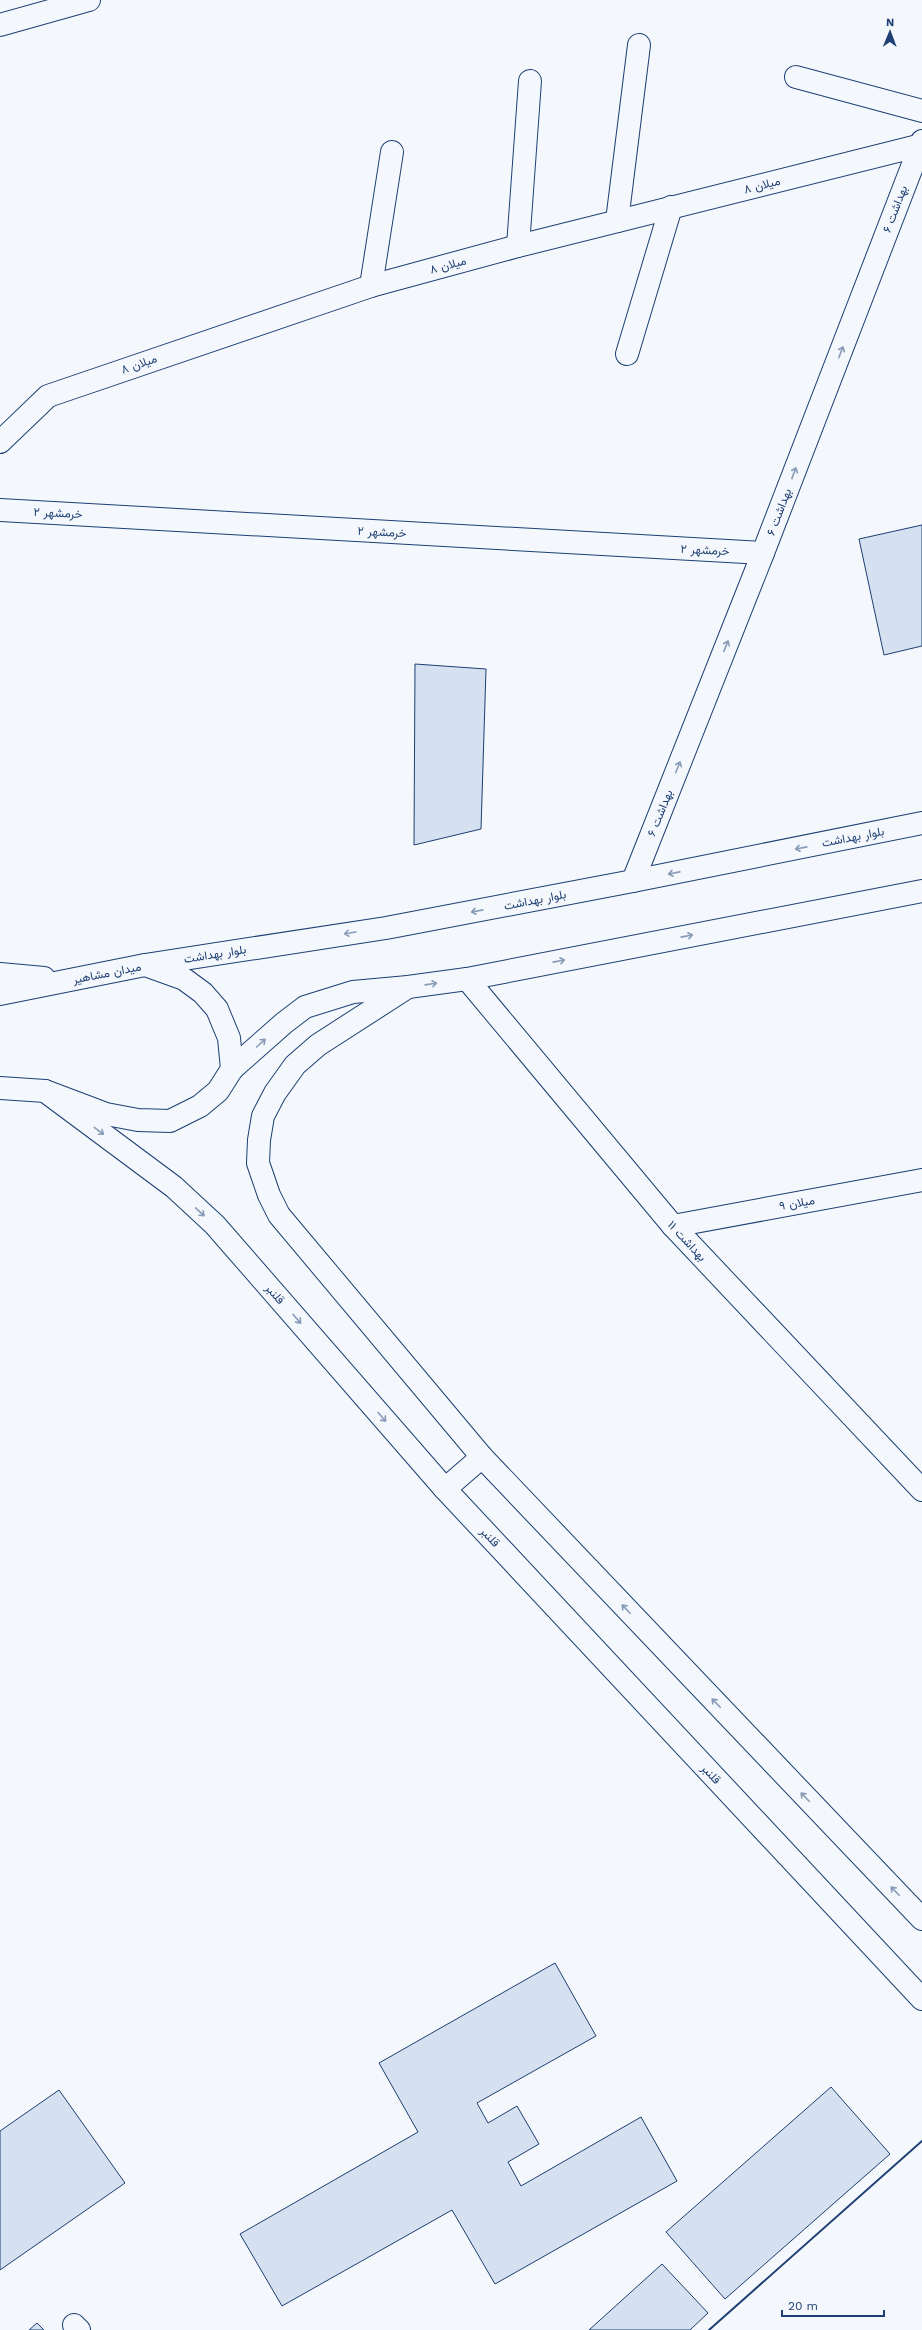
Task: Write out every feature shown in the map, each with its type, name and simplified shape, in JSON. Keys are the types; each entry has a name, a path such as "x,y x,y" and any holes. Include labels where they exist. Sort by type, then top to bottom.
{"main road":[{"path":"0,26 89,0"},
{"path":"617,221 639,45"},
{"path":"796,77 922,111"},
{"path":"518,246 530,81"},
{"name":"میلان ۸","path":"0,442 48,396 370,286 518,246 921,144"},
{"name":"بهداشت ۶","path":"633,881 763,553 921,144"},
{"path":"370,286 392,152"},
{"path":"627,354 671,208"},
{"name":"خرمشهر ۲","path":"0,510 763,553"},
{"name":"بلوار بهداشت","path":"145,965 386,928 633,881 922,823"},
{"path":"0,1088 45,1091 106,1114 138,1120 170,1121 200,1106 218,1091 232,1070 284,1023 305,1007 353,992 408,988 467,979 922,891"},
{"name":"میدان مشاهیر","path":"0,994 145,965 184,979 203,993 217,1009 229,1038 232,1070"},
{"path":"0,974 71,980"},
{"name":"بهداشت ۱۱","path":"467,979 673,1226 922,1490"},
{"path":"408,988 318,1045 295,1066 275,1093 263,1116 259,1140 258,1164 269,1195 279,1215 482,1457 922,1919"},
{"name":"قلنبر","path":"45,1091 174,1187 215,1225 445,1489 922,1999"},
{"name":"میلان ۹","path":"673,1226 922,1180"},
{"path":"445,1489 482,1457"}],"building":[{"path":"922,525 922,646 884,655 859,539"},
{"path":"415,664 486,669 481,829 414,845"},
{"path":"555,1963 596,2036 477,2103 488,2123 517,2106 539,2144 508,2162 521,2186 641,2117 677,2181 495,2284 452,2210 282,2306 240,2234 418,2132 379,2063"},
{"path":"831,2087 890,2154 725,2299 666,2232"},
{"path":"59,2090 125,2183 0,2270 0,2131"},
{"path":"662,2264 708,2313 690,2330 589,2330"},
{"path":"37,2323 44,2330 29,2330"}],"wall":[{"path":"709,2330 922,2141"}]}
